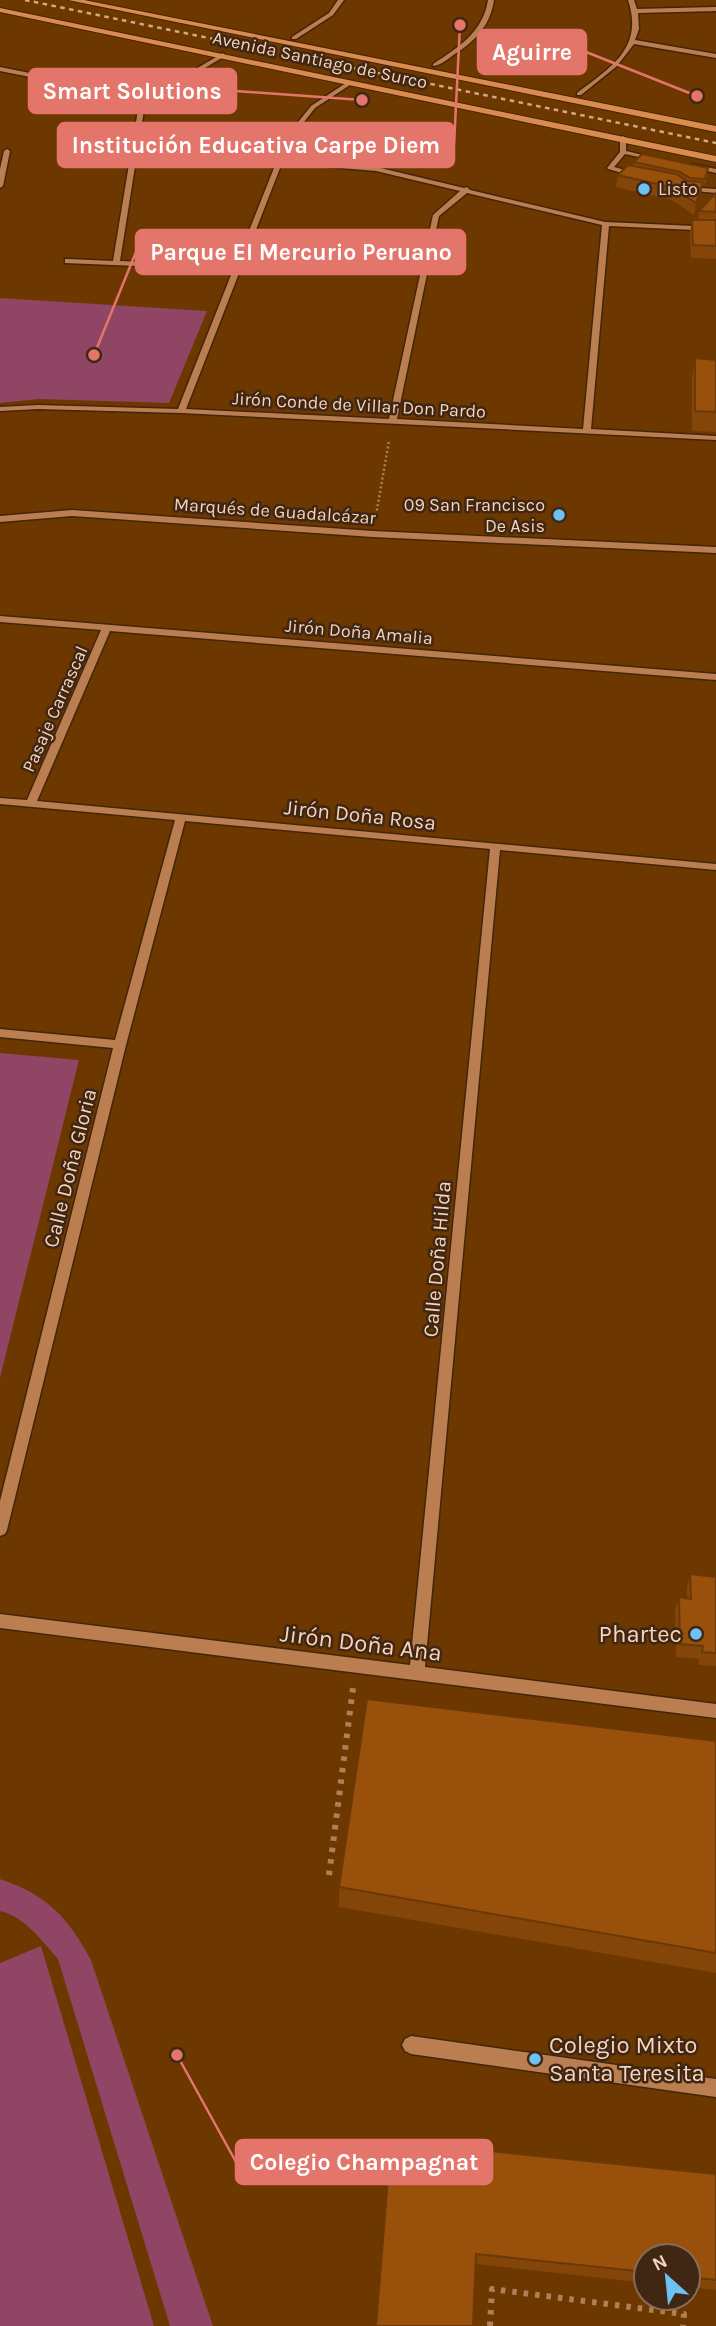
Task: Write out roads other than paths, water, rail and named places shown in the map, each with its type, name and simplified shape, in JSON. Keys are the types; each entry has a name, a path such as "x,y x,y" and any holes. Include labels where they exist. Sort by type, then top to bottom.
{"main road":[{"name":"Avenida Santiago de Surco","path":"72,0 103,3 294,38 716,129"},
{"path":"91,0 103,3"},
{"name":"Avenida Santiago de Surco","path":"103,3 431,68 716,120"},
{"name":"Avenida Santiago de Surco","path":"0,4 716,149"},
{"name":"Avenida Santiago de Surco","path":"0,10 716,159"},
{"path":"417,78 431,68"},
{"path":"614,100 664,118"}],"street":[{"path":"294,38 331,14 341,0"},
{"path":"431,68 481,30 490,16 491,0"},
{"path":"579,94 622,60 634,42 638,26 637,11 631,0"},
{"path":"637,11 716,9"},
{"path":"634,42 716,56"},
{"path":"116,263 141,110 149,100 223,55"},
{"path":"0,69 149,100"},
{"path":"181,411 290,136 313,107 351,82"},
{"path":"623,138 623,152 610,168 648,177"},
{"path":"0,186 3,151 16,150"},
{"path":"623,152 670,161"},
{"path":"624,172 638,155"},
{"path":"655,168 661,159"},
{"path":"278,162 376,169 467,189 605,225 716,229"},
{"path":"688,165 716,171"},
{"path":"698,190 707,169"},
{"path":"716,191 679,185 686,194 716,197"},
{"path":"392,422 436,215 467,189"},
{"path":"587,433 605,225"},
{"path":"68,261 236,268"},
{"name":"Jirón Conde de Villar Don Pardo","path":"0,409 38,407 181,411 716,438"},
{"name":"Marqués de Guadalcázar","path":"0,519 72,513 373,534 716,550"},
{"name":"Jirón Doña Amalia","path":"0,619 716,677"},
{"name":"Pasaje Carrascal","path":"31,804 107,627"},
{"name":"Jirón Doña Rosa","path":"0,801 716,867"},
{"name":"Calle Doña Gloria","path":"0,1530 120,1045 181,817"},
{"name":"Calle Doña Hilda","path":"417,1673 495,848"},
{"path":"0,1033 120,1045"},
{"name":"Jirón Doña Ana","path":"0,1621 716,1711"},
{"path":"411,2045 716,2088"}],"railway":[{"path":"25,0 716,143"}],"place":[{"name":"Institución Educativa Carpe Diem","path":"460,25"},
{"name":"Aguirre","path":"697,96"},
{"name":"Smart Solutions","path":"362,100"},
{"name":"Listo","path":"644,189"},
{"name":"Parque El Mercurio Peruano","path":"94,355"},
{"name":"09 San Francisco De Asis","path":"559,515"},
{"name":"Phartec","path":"696,1634"},
{"name":"Colegio Champagnat","path":"177,2055"},
{"name":"Colegio Mixto Santa Teresita","path":"535,2059"}]}
